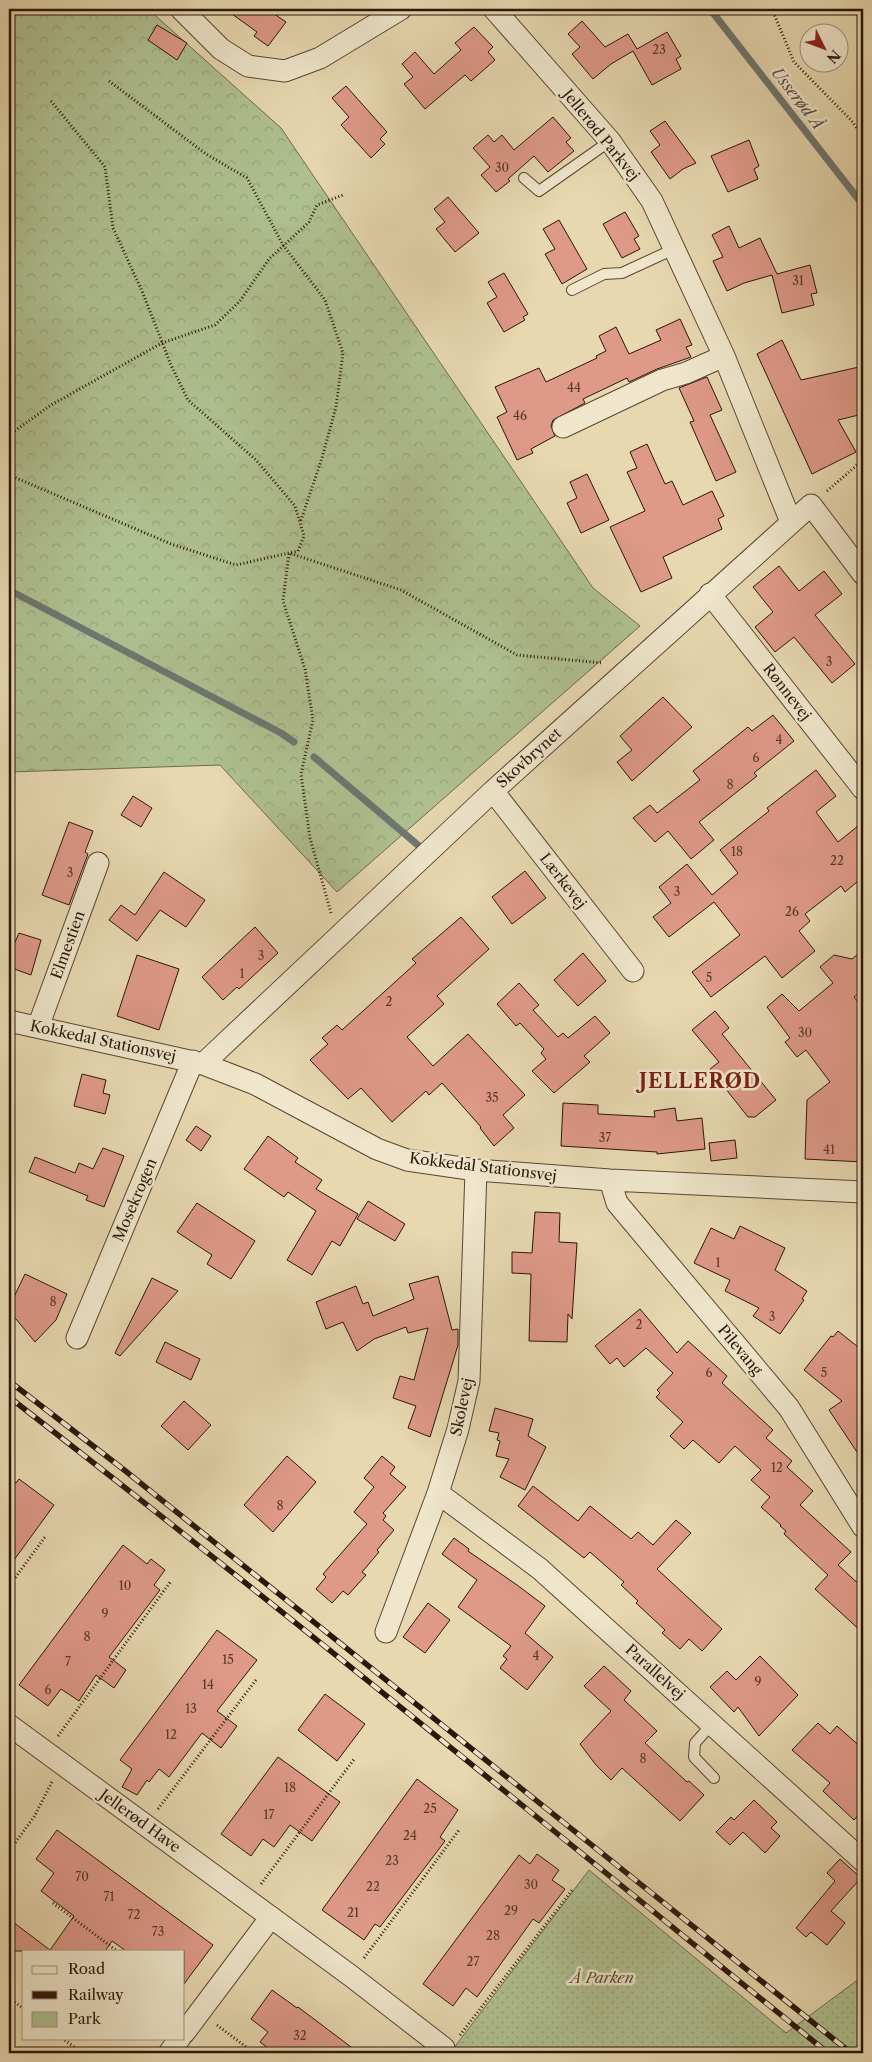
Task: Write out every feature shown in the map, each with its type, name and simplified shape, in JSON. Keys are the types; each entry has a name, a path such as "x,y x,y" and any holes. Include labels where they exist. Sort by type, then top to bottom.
{"street":[{"path":"181,9 220,49 248,66 285,71 320,58 401,9"},
{"name":"Jellerød Parkvej","path":"494,9 610,142 652,201 724,356 791,522"},
{"path":"563,427 662,380 686,373 724,356"},
{"path":"811,505 863,574"},
{"name":"Skovbrynet","path":"198,1062 331,944 493,790 811,505"},
{"name":"Rønnevej","path":"710,594 863,789"},
{"name":"Lærkevej","path":"493,790 633,970"},
{"name":"Elmestien","path":"38,1027 98,864"},
{"name":"Kokkedal Stationsvej","path":"9,1021 198,1062 254,1084 377,1149 407,1160 476,1170 610,1180 863,1192"},
{"name":"Mosekrogen","path":"77,1338 198,1062"},
{"name":"Skolevej","path":"386,1632 438,1493 458,1429 469,1381 476,1170"},
{"name":"Pilevang","path":"610,1180 617,1203 789,1408 863,1527"},
{"name":"Parallelvej","path":"438,1493 540,1569 712,1724 859,1851"},
{"name":"Jellerød Have","path":"9,1725 351,1976 445,2051"},
{"path":"185,2032 271,1917"},
{"path":"169,2053 179,2040"}],"lane":[{"path":"524,178 539,191 610,142"},
{"path":"572,290 604,274 622,273 674,249"},
{"path":"712,1724 695,1743 694,1757 714,1778"}],"path":[{"path":"772,9 794,62 851,120 863,137"},
{"path":"109,81 206,154 247,178 283,245 325,300 343,353 336,407 322,458 300,523"},
{"path":"9,475 171,544 236,564 298,551 304,536 295,506 256,460 188,400 114,228 105,168 51,101"},
{"path":"9,435 51,405 162,343 215,325 240,301 269,259 308,222 317,205 343,195"},
{"path":"811,505 863,460"},
{"path":"289,553 401,590 517,655 632,665"},
{"path":"289,553 283,601 305,669 314,720 301,774 310,838 331,911 331,944"},
{"path":"9,1586 45,1536"},
{"path":"9,1851 34,1817 54,1758 171,1581"},
{"path":"146,1825 256,1680"},
{"path":"249,1901 355,1758"},
{"path":"351,1976 459,1830"},
{"path":"445,2051 456,2041 573,1890"},
{"path":"53,1903 116,1950"},
{"path":"9,1998 22,2008"},
{"path":"65,2040 82,2053"}],"green space":[{"path":"9,9 148,9 281,128 593,588 640,626 337,892 220,765 9,772"},
{"name":"Å Parken","path":"589,1870 786,2033 863,1976 863,2053 450,2053"}],"building":[{"path":"225,9 267,9 286,22 268,46 254,36 257,32"},
{"path":"582,21 605,47 628,34 637,49 667,32 681,56 676,59 681,69 652,85 633,51 611,64 593,79 572,54 580,47 568,34"},
{"path":"157,25 187,43 177,60 148,40"},
{"path":"474,27 493,47 488,52 495,60 471,81 465,75 425,109 404,84 413,77 402,64 415,52 434,74 461,50 455,43"},
{"path":"346,86 387,132 380,139 385,144 371,158 341,125 349,117 332,98"},
{"path":"553,117 571,138 566,142 574,151 548,172 534,156 508,179 510,181 496,192 481,175 490,167 473,148 488,135 494,142 502,135 514,150"},
{"path":"665,121 696,163 683,169 670,179 651,152 660,145 650,131"},
{"path":"749,140 759,166 754,169 758,179 728,192 711,156"},
{"path":"448,197 479,233 455,252 436,229 445,222 434,209"},
{"path":"625,212 639,236 634,239 640,249 622,258 603,224"},
{"path":"559,220 587,269 562,284 545,254 555,249 543,229"},
{"path":"729,226 739,248 760,238 777,274 810,265 817,293 811,294 814,305 782,313 772,275 744,283 727,291 713,261 723,257 712,235"},
{"path":"504,273 528,314 523,317 525,320 504,332 487,303 497,297 488,282"},
{"path":"680,319 692,345 686,347 691,357 657,369 629,382 627,378 583,399 585,403 553,420 551,426 555,436 531,449 533,453 517,460 497,417 507,412 495,387 539,368 546,382 597,358 596,356 606,351 599,336 616,327 629,354 661,340 656,330"},
{"path":"782,340 801,380 859,367 860,374 863,374 863,414 838,420 856,452 812,474 757,354"},
{"path":"707,377 722,410 710,415 736,472 716,481 690,422 694,421 679,388"},
{"path":"647,444 665,484 672,481 683,505 712,491 724,516 718,519 722,529 663,557 672,578 641,592 610,527 645,511 627,472 637,468 630,452"},
{"path":"587,474 609,520 581,533 567,503 577,498 570,482"},
{"path":"779,566 799,591 824,571 842,594 815,615 855,664 832,683 794,637 775,652 755,627 773,612 753,587"},
{"path":"663,697 692,727 632,781 617,762 632,750 620,736"},
{"path":"773,715 794,741 754,773 757,776 699,822 714,840 691,859 668,831 655,842 633,818 650,805 657,813 700,780 693,771 748,727 752,731"},
{"path":"816,770 836,796 816,812 838,842 863,822 863,877 845,892 841,886 805,914 810,921 799,931 815,951 782,978 765,956 711,997 692,972 740,935 714,902 669,937 653,917 671,903 659,887 687,864 712,895 738,873 720,850 769,811 767,808"},
{"path":"133,796 152,808 141,827 121,815"},
{"path":"69,822 93,831 85,852 88,854 69,905 42,895"},
{"path":"525,871 546,898 512,924 492,897"},
{"path":"164,872 205,900 186,927 160,910 137,941 109,920 121,905 135,915"},
{"path":"461,917 489,949 437,996 444,1004 407,1037 433,1066 468,1034 525,1095 503,1115 514,1128 494,1146 481,1127 442,1083 429,1095 426,1091 392,1122 361,1088 348,1099 310,1060 328,1044 322,1038 337,1025 342,1030 416,963 412,959"},
{"path":"255,927 278,953 239,989 237,987 223,1000 202,977"},
{"path":"19,933 41,940 31,975 9,967 9,948 12,949"},
{"path":"863,950 863,990 854,997 863,1008 863,1162 805,1159 807,1100 830,1082 806,1050 797,1057 785,1042 790,1038 767,1007 782,994 799,1011 833,983 820,967 834,955 852,959"},
{"path":"583,953 606,981 578,1006 554,980"},
{"path":"137,955 179,969 159,1030 117,1016"},
{"path":"519,983 539,1005 533,1010 558,1037 563,1033 568,1038 595,1016 610,1033 584,1056 590,1062 554,1093 532,1071 546,1059 541,1053 544,1049 520,1023 516,1026 497,1004"},
{"path":"715,1011 729,1028 722,1034 776,1100 755,1117 748,1117 710,1069 719,1062 692,1030"},
{"path":"82,1074 106,1080 103,1093 110,1095 105,1114 74,1106"},
{"path":"563,1103 598,1105 598,1114 655,1117 654,1111 675,1108 677,1121 702,1118 705,1149 657,1154 657,1152 561,1146"},
{"path":"196,1126 211,1136 201,1151 186,1140"},
{"path":"268,1136 298,1158 295,1162 322,1180 316,1189 358,1214 340,1246 332,1241 312,1275 287,1260 316,1211 288,1192 284,1197 244,1169"},
{"path":"735,1140 737,1158 711,1161 709,1143"},
{"path":"103,1148 124,1156 104,1207 86,1200 88,1196 29,1172 35,1157 75,1173 79,1163 93,1169"},
{"path":"368,1201 405,1224 395,1241 357,1219"},
{"path":"197,1203 255,1241 231,1279 207,1264 212,1255 177,1232"},
{"path":"535,1212 560,1213 559,1242 577,1243 572,1319 568,1314 567,1342 529,1341 531,1274 512,1273 512,1252 532,1253"},
{"path":"740,1226 785,1248 775,1270 807,1291 802,1299 804,1300 780,1334 753,1316 759,1308 725,1291 730,1280 694,1263 711,1228 734,1239"},
{"path":"25,1274 67,1294 56,1320 35,1342 9,1313 9,1294 14,1297"},
{"path":"438,1276 452,1330 458,1329 458,1345 430,1437 408,1428 416,1406 393,1398 400,1376 414,1380 428,1328 408,1333 406,1327 374,1339 357,1351 343,1322 326,1329 316,1302 356,1286 363,1304 368,1302 373,1316 414,1299 409,1284"},
{"path":"152,1278 178,1291 120,1356 115,1353"},
{"path":"640,1309 677,1353 688,1341 727,1376 722,1383 773,1430 766,1438 792,1461 787,1467 813,1491 800,1505 851,1552 838,1565 863,1588 863,1633 815,1589 828,1575 784,1534 786,1531 781,1525 761,1507 770,1497 751,1480 761,1470 735,1446 719,1463 693,1440 684,1449 670,1436 683,1422 656,1397 660,1393 657,1390 673,1373 646,1348 624,1367 617,1358 610,1364 595,1346"},
{"path":"838,1331 863,1351 863,1461 829,1410 842,1401 804,1370 831,1336 833,1337"},
{"path":"165,1342 200,1359 191,1380 156,1362"},
{"path":"184,1401 211,1425 188,1450 161,1426"},
{"path":"495,1408 533,1419 528,1436 546,1447 525,1490 500,1477 509,1459 496,1456 500,1441 497,1440 499,1433 489,1431"},
{"path":"287,1456 316,1482 273,1532 244,1505"},
{"path":"382,1456 395,1467 390,1474 406,1487 383,1513 386,1516 383,1520 394,1530 362,1572 366,1575 348,1595 343,1591 332,1603 316,1589 326,1577 323,1574 367,1524 354,1512 374,1487 364,1478"},
{"path":"9,1477 16,1483 19,1479 54,1505 9,1567"},
{"path":"533,1486 578,1521 590,1506 631,1539 638,1532 653,1545 676,1520 691,1533 657,1569 722,1629 702,1651 689,1639 680,1649 662,1633 665,1630 636,1603 638,1601 621,1585 624,1582 590,1552 584,1558 518,1506"},
{"path":"454,1538 469,1549 468,1551 545,1606 525,1633 553,1657 527,1690 500,1668 507,1659 503,1656 511,1646 458,1607 477,1580 442,1554"},
{"path":"123,1545 147,1564 151,1559 165,1570 154,1585 160,1590 109,1657 126,1670 114,1688 96,1675 79,1701 61,1689 48,1706 19,1685"},
{"path":"428,1603 450,1620 425,1653 403,1637"},
{"path":"217,1630 257,1660 217,1711 237,1726 221,1748 202,1733 169,1777 159,1769 149,1782 147,1780 137,1795 122,1787 132,1769 120,1760"},
{"path":"760,1656 798,1695 759,1736 738,1707 734,1712 710,1687 727,1671 736,1680"},
{"path":"604,1666 631,1691 624,1700 657,1731 645,1743 704,1795 680,1821 622,1768 611,1780 596,1765 580,1744 611,1711 584,1686"},
{"path":"325,1694 365,1724 337,1761 298,1730"},
{"path":"818,1723 830,1734 837,1726 863,1749 863,1810 854,1820 823,1791 830,1783 792,1750"},
{"path":"278,1757 340,1802 312,1841 290,1825 274,1847 263,1839 251,1856 221,1834"},
{"path":"417,1779 458,1810 440,1837 445,1841 380,1927 375,1924 364,1940 322,1910"},
{"path":"754,1800 777,1822 771,1828 780,1836 765,1853 743,1832 730,1845 716,1832 731,1817 734,1820"},
{"path":"57,1830 213,1945 185,1983 185,1950 125,1950 112,1941 106,1950 50,1950 74,1916 41,1891 54,1873 36,1859"},
{"path":"537,1854 559,1870 552,1880 565,1889 539,1923 533,1919 477,1997 466,1988 453,2006 423,1984 519,1855 530,1864"},
{"path":"840,1859 861,1878 831,1911 845,1923 827,1945 811,1932 806,1937 796,1928 835,1881 827,1873"},
{"path":"9,1919 50,1950 9,1951"},
{"path":"272,1990 359,2053 275,2053 260,2042 268,2032 251,2019"}],"waterway":[{"name":"Usserød Å","path":"710,9 863,205"},
{"path":"9,590 281,733 294,742"},
{"path":"314,757 419,846"}],"railway":[{"path":"9,1381 123,1469 851,2053"},
{"path":"9,1397 318,1641 828,2053"}],"district":[{"name":"JELLERØD","path":"700,1081"}]}
